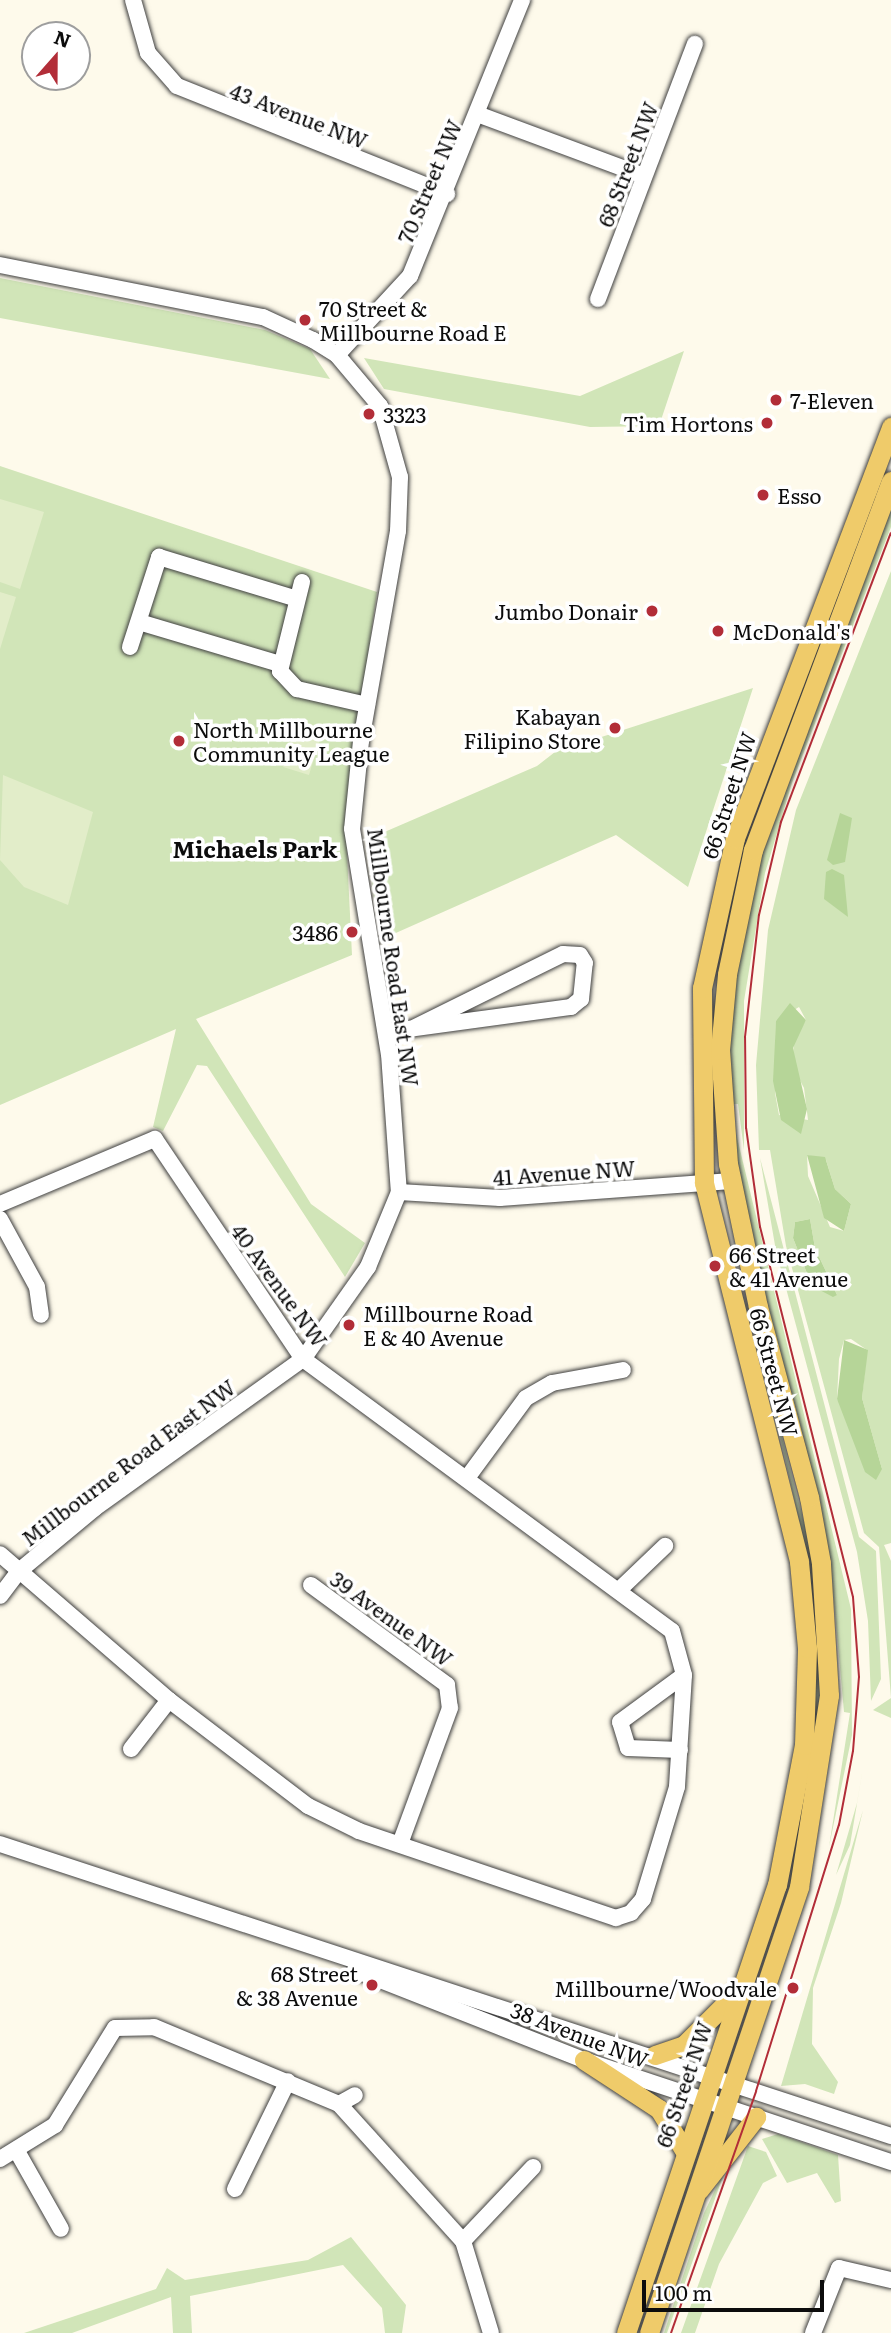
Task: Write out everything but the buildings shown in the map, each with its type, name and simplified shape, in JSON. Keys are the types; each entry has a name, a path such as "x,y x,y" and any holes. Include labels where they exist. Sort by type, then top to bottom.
{"main road":[{"name":"66 Street NW","path":"626,2333 684,2150 777,1885 799,1792 807,1648 799,1561 704,1183 702,988 723,884 783,703 891,427"},
{"name":"66 Street NW","path":"649,2333 799,1887 829,1695 821,1563 809,1497 731,1181 720,1050 736,914 767,808 891,481"},
{"path":"655,2055 684,2045 741,1988"},
{"path":"584,2060 659,2109 684,2150"},
{"path":"695,2193 756,2117"}],"street":[{"name":"43 Avenue NW","path":"133,0 148,53 177,86 218,107 447,194"},
{"name":"70 Street NW","path":"337,355 410,276 480,115 522,0"},
{"name":"68 Street NW","path":"598,299 695,44"},
{"path":"480,115 644,176"},
{"name":"Millbourne Road East NW","path":"0,265 263,317 337,355 380,405 400,477 398,531 367,705 352,830 386,1032 400,1192 368,1267 303,1359 19,1571 0,1596"},
{"path":"130,648 159,558 297,599"},
{"path":"280,664 302,582"},
{"path":"139,622 280,664 297,689 367,705"},
{"path":"386,1032 571,1007 581,999 585,963 580,955 563,954 415,1027"},
{"name":"40 Avenue NW","path":"0,1204 155,1139 303,1359 671,1631 681,1657 684,1675 680,1750 662,1839 643,1899 631,1913 616,1918 400,1844"},
{"name":"41 Avenue NW","path":"400,1192 500,1198 731,1181"},
{"path":"0,1219 37,1287 41,1315"},
{"path":"467,1478 526,1398 552,1383 623,1370"},
{"path":"619,1590 665,1546"},
{"path":"0,1554 169,1700 308,1806 400,1844"},
{"name":"39 Avenue NW","path":"311,1585 447,1685 450,1708 400,1844"},
{"path":"680,1750 628,1748 620,1722 684,1675"},
{"path":"131,1749 169,1700"},
{"name":"38 Avenue NW","path":"0,1844 259,1931 655,2055 891,2136"},
{"name":"38 Avenue NW","path":"259,1931 584,2060 891,2162"},
{"path":"0,2159 18,2153 55,2125 115,2028 154,2027 339,2104 463,2241 491,2333"},
{"path":"234,2189 288,2081"},
{"path":"339,2104 355,2095"},
{"path":"18,2153 61,2229"},
{"path":"463,2241 533,2167"},
{"path":"813,2333 839,2268 891,2280"}],"green space":[{"path":"0,278 265,330 310,349 330,379 0,318"},
{"path":"684,351 659,426 590,427 384,389 364,358 580,396"},
{"name":"Michaels Park","path":"0,466 377,592 345,814 352,955 196,1019 311,1204 365,1243 345,1277 207,1066 197,1065 163,1131 153,1127 176,1029 0,1105"},
{"path":"0,499 44,512 20,589 0,582"},
{"path":"891,510 891,527 792,783 765,873 744,1001 744,1150 738,1104 730,1104 729,1056 737,965 756,871"},
{"path":"891,571 891,1543 884,1545 891,1561 891,1698 879,1547 864,1533 786,1246 770,1150 759,1150 756,1065 768,930 796,810","holes":["799,1007 806,1020 794,1041 792,1065 804,1088 808,1120 779,1115 775,1093 776,1021","807,1155 826,1160 835,1189 851,1204 844,1231 830,1227 808,1176","810,1219 815,1248 837,1295 812,1286 793,1238 795,1222","851,1339 867,1350 862,1398 882,1469 837,1399 839,1359 844,1340"]},
{"path":"0,592 16,597 0,649"},
{"path":"753,688 688,887 616,835 380,940 366,840 537,766 555,752"},
{"path":"296,725 322,733 309,775 283,767"},
{"path":"3,775 93,812 68,905 24,887 0,860"},
{"path":"840,813 852,818 845,862 833,865 827,860"},
{"path":"832,869 844,875 848,917 824,899 826,872"},
{"path":"790,1003 806,1020 793,1048 807,1109 801,1134 781,1120 773,1081 776,1021"},
{"path":"734,1125 851,1609 852,1735 829,1847 850,1713 844,1712 830,1557 757,1272 735,1167"},
{"path":"807,1155 825,1157 835,1189 851,1204 844,1231 824,1218"},
{"path":"760,1158 859,1537 876,1551 881,1679 871,1701 868,1621 857,1552 776,1251"},
{"path":"810,1219 815,1248 837,1295 833,1297 812,1286 793,1238 795,1222"},
{"path":"844,1340 868,1350 862,1398 882,1469 876,1480 865,1472 837,1399"},
{"path":"767,1379 811,1550 820,1690 811,1793 787,1896 806,1794 804,1542"},
{"path":"891,1698 891,1718 873,1710"},
{"path":"865,1756 850,1845 836,1875 857,1803"},
{"path":"863,1810 841,1903 813,1988 812,2044 838,2082 834,2094 805,2084 781,2086"},
{"path":"778,2134 838,2155 841,2201 835,2203 817,2173 787,2183 762,2139"},
{"path":"748,2146 766,2152 777,2176 763,2183 719,2264 695,2333 681,2333"},
{"path":"727,2165 667,2333 664,2333 704,2213"},
{"path":"351,2237 406,2305 402,2333 385,2333 382,2308 343,2265 190,2296 192,2333 173,2333 171,2297 72,2333 24,2333 156,2289 167,2268 185,2280 308,2260"}],"tram line":[{"path":"671,2333 756,2091 839,1825 853,1751 859,1677 853,1597 760,1227 746,1128 745,1037 759,915 781,822 891,533"}],"place":[{"name":"70 Street & Millbourne Road E","path":"305,320"},
{"name":"7-Eleven","path":"776,400"},
{"name":"3323","path":"369,414"},
{"name":"Tim Hortons","path":"767,423"},
{"name":"Esso","path":"763,495"},
{"name":"Jumbo Donair","path":"652,611"},
{"name":"McDonald's","path":"718,631"},
{"name":"Kabayan Filipino Store","path":"615,728"},
{"name":"North Millbourne Community League","path":"179,741"},
{"name":"3486","path":"352,932"},
{"name":"66 Street & 41 Avenue","path":"715,1266"},
{"name":"Millbourne Road E & 40 Avenue","path":"349,1325"},
{"name":"68 Street & 38 Avenue","path":"372,1985"},
{"name":"Millbourne/Woodvale","path":"793,1988"}],"district":[{"name":"Michaels Park","path":"255,848"}]}
